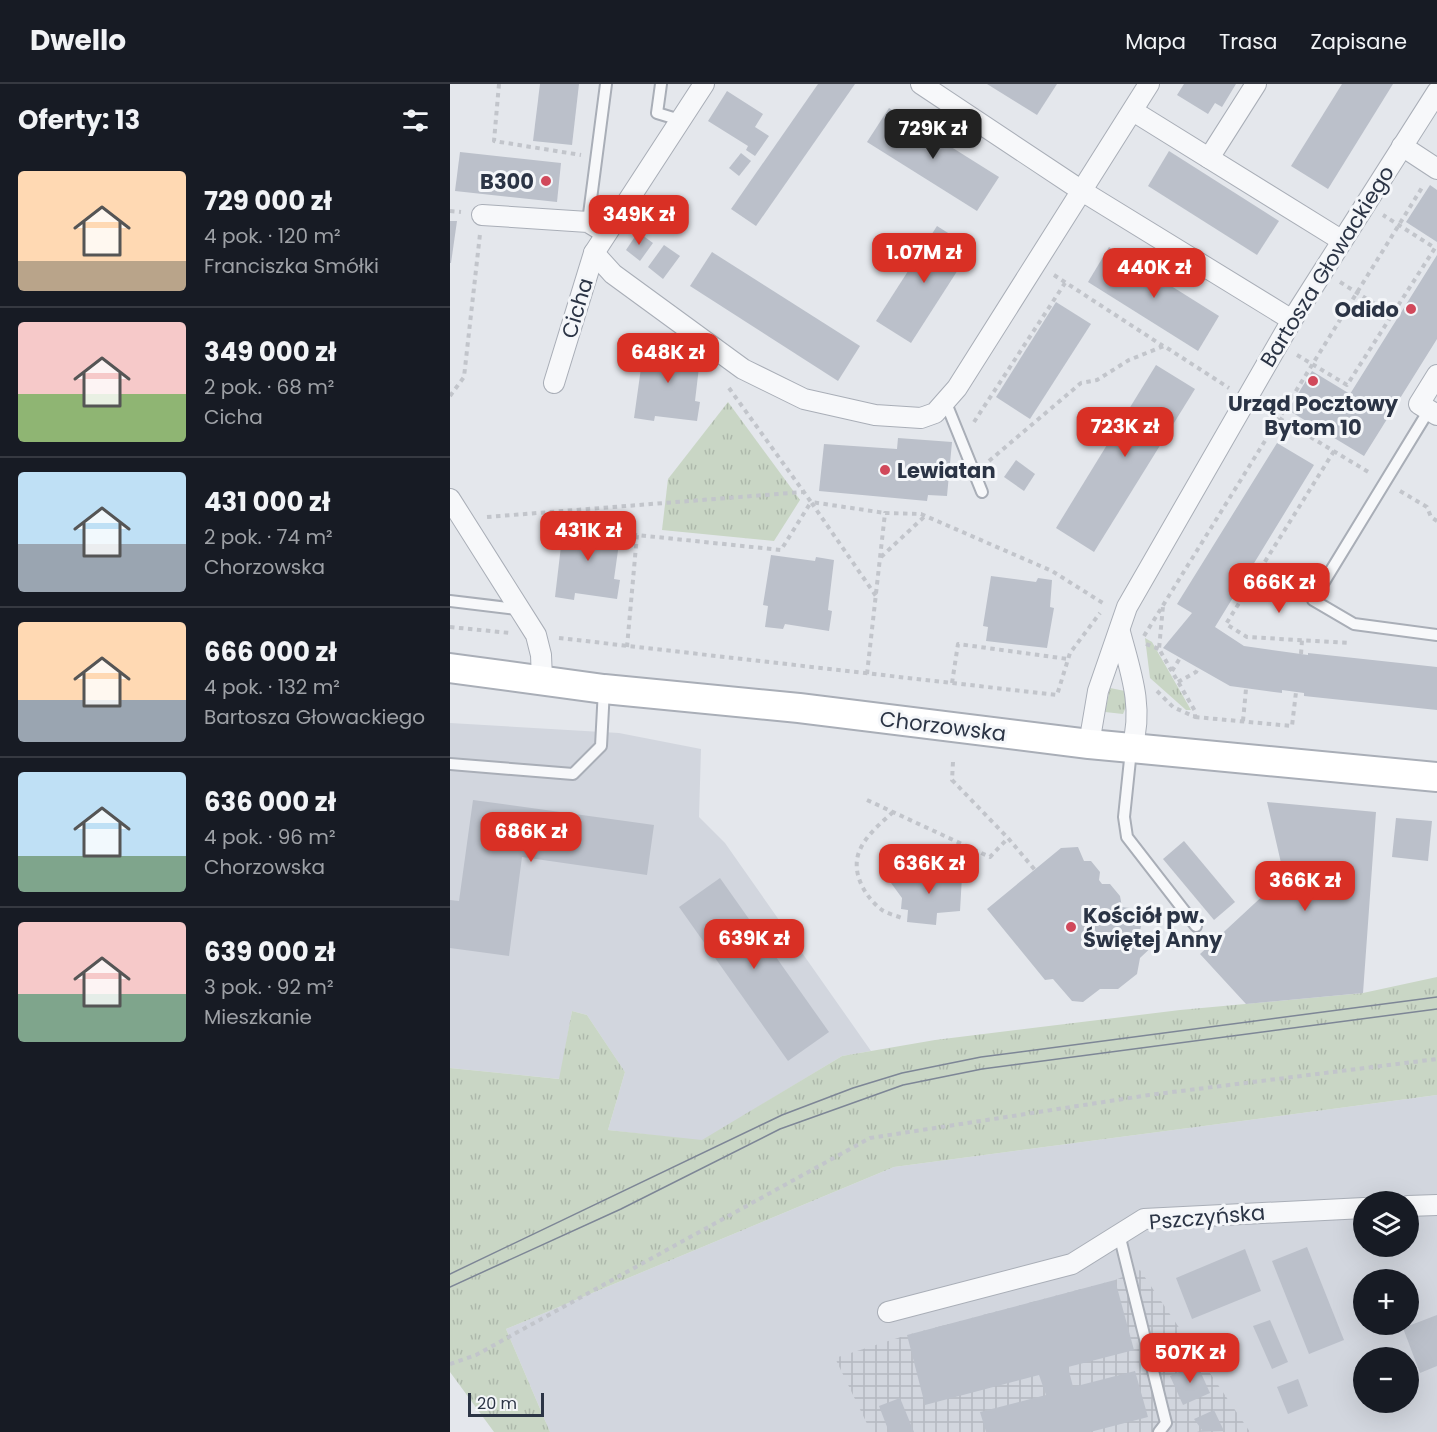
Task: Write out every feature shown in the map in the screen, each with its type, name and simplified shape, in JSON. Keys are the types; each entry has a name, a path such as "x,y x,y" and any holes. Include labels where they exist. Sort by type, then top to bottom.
{"main road":[{"name":"Chorzowska","path":"450,668 604,689 799,708 1089,744 1437,777"}],"street":[{"name":"Cicha","path":"554,383 594,253 704,84"},
{"path":"921,84 1082,191 1292,320"},
{"path":"594,253 613,274 743,369 804,399 875,415 921,418 935,413 946,404 1037,264 1149,84"},
{"path":"1209,158 1256,84"},
{"name":"Bartosza Głowackiego","path":"1089,744 1098,691 1127,607 1292,320 1364,203 1437,92"},
{"path":"1133,111 1341,240"},
{"path":"1402,146 1436,168"},
{"path":"482,215 588,222 606,233"},
{"path":"1433,413 1419,404 1437,375"},
{"path":"450,499 517,609 536,635 541,655 542,679"},
{"path":"1120,632 1137,695 1138,727 1132,747"},
{"path":"1419,1206 1437,1205"},
{"name":"Pszczyńska","path":"888,1312 1072,1264 1144,1219 1353,1209"}],"lane":[{"path":"588,222 606,84"},
{"path":"661,84 657,113 680,120"},
{"path":"946,404 981,492"},
{"path":"1433,413 1385,482 1313,600 1354,624 1437,635"},
{"path":"450,601 517,609"},
{"path":"450,764 573,774 601,746 604,689"},
{"path":"1132,747 1124,826 1133,846 1196,926"},
{"path":"1119,1234 1166,1423 1159,1432"}],"path":[{"path":"499,84 494,141 596,157"},
{"path":"1141,650 1140,641 1436,168"},
{"path":"1278,344 1347,385 1435,248 1364,203"},
{"path":"450,396 464,377 482,215"},
{"path":"1037,264 1246,399 1427,507 1431,517 1437,521"},
{"path":"1322,271 1392,315"},
{"path":"957,432 972,425 1065,283"},
{"path":"973,471 992,460 1081,383 1097,380 1129,360 1164,346"},
{"path":"724,381 876,596"},
{"path":"478,518 803,492"},
{"path":"811,502 885,513 925,516 1052,571 1107,605 1127,607"},
{"path":"627,647 637,535 781,550 811,502"},
{"path":"867,674 885,513"},
{"path":"880,557 925,516"},
{"path":"450,627 1057,695 1070,653 1107,605"},
{"path":"1163,606 1160,649 1195,711 1195,717"},
{"path":"1300,654 1302,640"},
{"path":"1140,641 1160,649"},
{"path":"952,683 958,644 1068,659"},
{"path":"1172,671 1180,658"},
{"path":"1178,682 1196,672 1198,668"},
{"path":"1151,685 1173,707 1195,717 1292,726 1296,692"},
{"path":"1243,721 1246,689"},
{"path":"953,762 952,780 1008,838 1035,870"},
{"path":"867,800 990,857 1008,838"},
{"path":"893,812 876,828 859,851 856,873 864,889 882,910 904,919"},
{"path":"450,1364 476,1355 870,1138 1149,1095 1437,1059"}],"shaded area":[{"path":"450,723 619,733 701,749 699,817 725,843 871,1051 842,1056 702,1141 608,1130 625,1072 587,1015 572,1011 560,1079 450,1068"},
{"path":"1437,1095 1437,1432 550,1432 506,1329 894,1167"},
{"path":"1140,1270 1250,1432 871,1432 835,1358 907,1335 1115,1280"}],"green space":[{"path":"728,402 800,500 774,541 662,530 668,479"},
{"path":"1145,638 1152,642 1191,710 1186,710 1150,678"},
{"path":"1110,688 1125,691 1126,707 1123,714 1105,712"},
{"path":"1437,977 1437,1095 894,1167 506,1329 550,1432 494,1432 450,1372 450,1068 559,1079 572,1011 587,1015 625,1072 608,1130 702,1140 842,1056 935,1040 1180,1010 1363,993"}],"building":[{"path":"540,84 579,84 572,145 533,141"},
{"path":"818,84 855,84 756,226 731,209"},
{"path":"987,84 1057,84 1037,115"},
{"path":"1184,84 1236,84 1222,107 1215,103 1208,114 1177,95"},
{"path":"1342,84 1393,84 1328,189 1291,166"},
{"path":"727,91 763,114 755,127 769,136 755,156 746,150 748,146 708,121"},
{"path":"889,108 999,177 977,211 867,142"},
{"path":"1169,151 1279,221 1257,255 1148,186"},
{"path":"460,152 561,163 557,202 455,191"},
{"path":"741,153 751,161 739,176 729,168"},
{"path":"1430,185 1437,190 1437,242 1406,222"},
{"path":"450,221 457,221 451,263 450,263"},
{"path":"937,226 972,248 911,343 876,321"},
{"path":"638,232 653,243 640,261 626,250"},
{"path":"664,245 680,256 663,279 648,267"},
{"path":"1109,247 1219,316 1198,351 1088,282"},
{"path":"712,252 860,346 838,381 690,286"},
{"path":"1437,255 1437,339 1364,456 1288,410 1312,371 1350,394"},
{"path":"1056,302 1091,324 1030,419 996,397"},
{"path":"639,347 680,352 681,348 701,350 695,401 700,402 697,421 655,416 654,421 634,418 641,368 636,367"},
{"path":"1156,365 1195,389 1094,552 1056,528"},
{"name":"Lewiatan","path":"898,438 952,442 947,496 928,495 927,501 819,491 824,444 897,449"},
{"path":"1277,443 1314,465 1215,627 1244,646 1308,655 1308,653 1437,667 1437,710 1304,696 1304,693 1282,690 1282,693 1230,686 1163,648 1192,613 1177,604"},
{"path":"1016,460 1035,474 1024,491 1004,477"},
{"path":"560,524 603,530 605,526 621,529 614,579 620,580 617,599 575,593 574,600 555,597 561,546 556,545"},
{"path":"771,555 815,561 816,557 834,560 828,610 832,611 829,631 785,624 783,629 765,627 768,606 763,605"},
{"path":"991,576 1036,582 1038,578 1052,580 1050,607 1054,608 1047,648 986,641 988,627 983,626"},
{"path":"473,800 654,825 647,875 522,857 509,956 450,948 450,900 459,901"},
{"path":"1267,802 1376,812 1363,993 1246,1004 1200,954 1284,876"},
{"path":"1396,818 1432,821 1428,861 1392,857"},
{"path":"1184,841 1235,902 1214,920 1163,859"},
{"name":"Kościół pw. Świętej Anny","path":"1078,847 1084,861 1091,861 1100,872 1099,880 1102,884 1110,884 1120,896 1122,907 1130,908 1142,922 1140,931 1144,934 1151,933 1158,941 1140,958 1137,974 1118,989 1100,989 1083,1002 1072,1001 1053,979 1045,980 987,909 1061,848"},
{"path":"911,870 962,876 960,911 937,913 936,925 907,922 908,910 901,909 902,898 891,883"},
{"path":"720,878 829,1032 788,1061 679,907"},
{"path":"1307,1247 1344,1340 1309,1354 1272,1261"},
{"path":"1245,1249 1261,1291 1192,1319 1176,1278"},
{"path":"1115,1280 1134,1350 1068,1367 1073,1387 1135,1371 1148,1417 1090,1432 986,1432 980,1412 1046,1395 1039,1375 925,1405 907,1335"},
{"path":"1437,1315 1437,1366 1420,1373 1419,1347 1410,1347 1406,1335 1419,1335 1419,1322"},
{"path":"1270,1320 1288,1362 1272,1369 1253,1326"},
{"path":"1197,1364 1210,1393 1183,1405 1170,1376"},
{"path":"1298,1379 1308,1406 1288,1414 1277,1387"},
{"path":"900,1398 914,1432 889,1432 879,1406"},
{"path":"1214,1410 1224,1431 1197,1432 1202,1430 1194,1419"}],"tram line":[{"path":"450,1274 782,1115 853,1088 902,1073 981,1057 1437,997"},
{"path":"450,1287 621,1209 780,1129 903,1085 982,1069 1437,1009"}],"place":[{"name":"B300","path":"546,181"},
{"name":"Odido","path":"1411,309"},
{"name":"Urząd Pocztowy Bytom 10","path":"1313,381"},
{"name":"Lewiatan","path":"885,470"},
{"name":"Kościół pw. Świętej Anny","path":"1071,927"}]}
